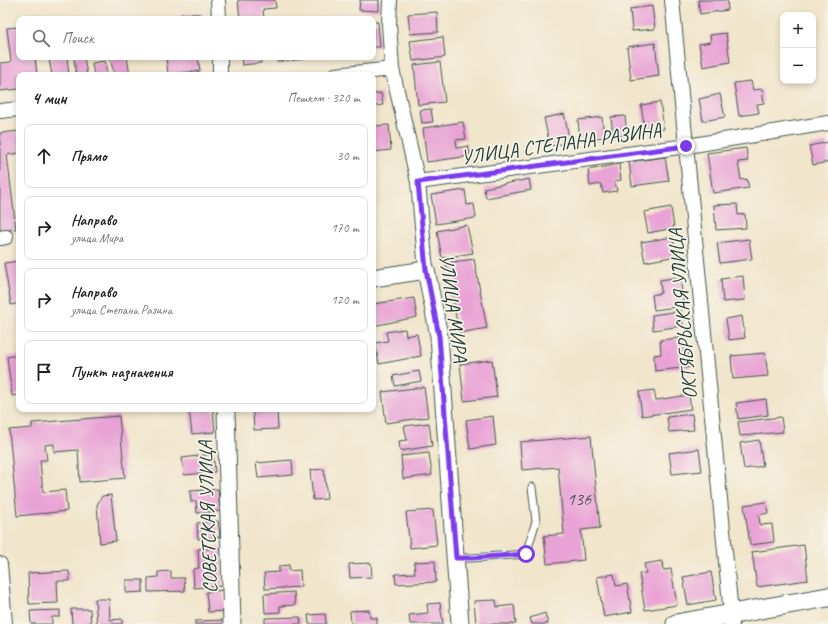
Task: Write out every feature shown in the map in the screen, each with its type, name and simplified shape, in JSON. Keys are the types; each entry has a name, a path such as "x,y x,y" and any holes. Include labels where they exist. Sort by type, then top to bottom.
{"main road":[{"path":"676,624 732,620 828,597"}],"street":[{"path":"218,0 219,16"},
{"name":"УЛИЦА МИРА","path":"390,0 389,24 392,69 418,182 426,270 439,336 460,624"},
{"name":"ОКТЯБРЬСКАЯ УЛИЦА","path":"672,0 732,620"},
{"path":"220,60 220,72"},
{"path":"364,72 392,69"},
{"path":"0,111 16,109"},
{"name":"УЛИЦА СТЕПАНА РАЗИНА","path":"418,182 686,146 828,123"},
{"path":"376,278 426,270"},
{"name":"СОВЕТСКАЯ УЛИЦА","path":"226,412 232,624"},
{"path":"0,564 5,624"}],"lane":[{"path":"456,558 526,554 536,521 532,487"}],"building":[{"path":"238,0 275,0 276,8 263,9 264,16 240,16"},
{"path":"360,0 379,0 379,11 359,10"},
{"path":"698,0 727,0 728,10 700,14"},
{"path":"652,6 655,29 632,31 630,9"},
{"path":"437,12 438,32 410,34 408,14"},
{"path":"181,14 200,14 200,16 181,16"},
{"path":"376,22 378,22 380,47 376,47"},
{"path":"16,27 16,60 35,60 37,72 16,72 16,89 0,91 0,63 11,62 7,28"},
{"path":"726,33 730,62 703,67 699,44 711,42 710,35"},
{"path":"443,37 445,57 413,61 410,41"},
{"path":"655,43 659,76 631,80 627,47"},
{"path":"49,60 67,60 69,72 51,72"},
{"path":"74,60 84,60 86,72 76,72"},
{"path":"111,60 128,60 130,72 113,72"},
{"path":"166,60 198,60 200,71 168,72"},
{"path":"241,60 260,60 261,63 242,65"},
{"path":"277,60 296,60 277,62"},
{"path":"105,61 107,72 94,72 92,63"},
{"path":"440,62 445,102 418,105 414,65"},
{"path":"751,81 753,90 762,89 764,103 757,104 759,113 739,116 734,83"},
{"path":"381,93 383,105 376,106 376,94"},
{"path":"720,94 725,117 703,121 699,99"},
{"path":"660,102 664,129 645,131 641,105"},
{"path":"431,109 433,122 422,123 420,110"},
{"path":"564,114 570,142 550,146 544,118"},
{"path":"625,116 627,135 613,136 611,117"},
{"path":"602,117 604,137 580,140 578,120"},
{"path":"463,122 466,139 456,140 457,148 468,146 470,156 427,162 423,128"},
{"path":"389,125 391,150 376,152 376,126"},
{"path":"16,131 16,154 7,155 16,229 0,231 0,133"},
{"path":"828,142 828,162 813,165 809,146"},
{"path":"746,148 748,161 738,162 741,180 747,179 749,188 713,193 707,153"},
{"path":"665,157 669,181 632,186 629,162"},
{"path":"619,164 621,180 615,181 617,191 603,193 601,184 590,186 588,170"},
{"path":"529,179 531,190 486,198 484,188"},
{"path":"465,190 467,205 474,204 476,218 436,224 431,195"},
{"path":"737,204 738,215 745,214 746,228 716,230 714,205"},
{"path":"671,207 674,228 648,233 644,212"},
{"path":"467,225 473,253 442,258 437,231"},
{"path":"673,237 676,256 645,262 641,242"},
{"path":"749,239 752,259 720,263 717,243"},
{"path":"474,259 487,328 459,333 446,263"},
{"path":"16,261 16,304 11,305 4,263"},
{"path":"743,276 745,300 723,302 721,279"},
{"path":"680,277 684,306 654,310 652,295 661,293 660,280"},
{"path":"414,298 417,317 376,325 376,304"},
{"path":"681,311 683,326 653,330 652,315"},
{"path":"742,316 745,338 729,340 726,319"},
{"path":"405,329 406,336 417,334 421,356 379,364 376,343 388,341 386,332"},
{"path":"687,337 690,367 655,371 654,355 661,354 660,340"},
{"path":"765,353 768,376 733,379 731,356"},
{"path":"16,356 16,395 12,396 7,357"},
{"path":"492,360 497,397 464,401 460,364"},
{"path":"419,371 421,381 395,386 393,376"},
{"path":"424,387 428,417 386,423 382,392"},
{"path":"654,390 656,400 689,395 691,409 642,416 639,392"},
{"path":"766,399 768,415 738,419 736,403"},
{"path":"189,412 213,412 215,432 192,434"},
{"path":"253,412 277,412 278,429 254,430"},
{"path":"692,414 694,430 669,432 667,417"},
{"path":"119,416 125,478 80,482 78,450 54,452 54,444 45,445 47,460 40,460 43,492 65,490 67,511 17,516 9,430 32,428 32,423"},
{"path":"493,416 496,445 470,449 466,420"},
{"path":"781,417 783,432 740,436 738,422"},
{"path":"429,423 432,446 400,451 399,441 407,440 404,426"},
{"path":"591,436 600,528 581,530 584,560 547,564 544,536 564,534 558,467 522,470 520,442"},
{"path":"759,440 763,466 744,469 740,443"},
{"path":"699,449 702,471 672,474 669,453"},
{"path":"429,453 432,475 403,479 401,456"},
{"path":"213,454 215,472 184,475 182,458"},
{"path":"292,460 293,475 258,478 256,463"},
{"path":"324,469 327,499 313,500 310,470"},
{"path":"218,489 220,511 197,513 196,501 191,502 190,491"},
{"path":"111,495 116,541 100,543 97,505 102,496"},
{"path":"766,502 768,513 759,515 760,525 772,524 774,542 750,545 744,505"},
{"path":"433,510 437,545 410,548 406,512"},
{"path":"218,521 220,537 198,539 197,523"},
{"path":"804,545 808,580 757,587 752,552"},
{"path":"221,548 223,586 194,588 193,569 199,568 198,549"},
{"path":"435,561 436,582 396,584 395,574 415,573 414,562"},
{"path":"662,561 663,570 671,569 677,605 645,610 639,574 646,573 644,564"},
{"path":"371,563 372,577 350,578 349,564"},
{"path":"289,565 289,571 300,570 301,587 265,589 264,573 279,572 279,566"},
{"path":"69,571 70,581 57,581 58,603 29,604 28,573"},
{"path":"171,571 171,578 184,578 185,591 148,592 148,578 158,577 158,572"},
{"path":"711,572 716,600 688,605 683,577"},
{"path":"614,574 616,586 627,584 632,612 604,617 597,577"},
{"path":"126,580 143,580 143,592 126,593"},
{"path":"223,590 225,611 208,612 206,592"},
{"path":"294,592 295,605 280,606 280,612 265,613 264,594"},
{"path":"95,599 109,599 110,620 122,619 122,624 97,624"},
{"path":"496,600 497,607 514,605 516,624 476,624 474,601"},
{"path":"440,603 443,624 410,624 409,615 428,613 427,604"},
{"path":"71,609 90,609 91,623 72,624"},
{"path":"60,610 60,617 52,617 52,624 31,624 30,611"},
{"path":"369,610 370,618 377,618 377,624 351,624 350,611"},
{"path":"545,613 548,624 532,624 530,618"},
{"path":"325,614 326,624 309,624 308,615"},
{"path":"300,617 301,624 265,624 265,618"},
{"path":"225,620 225,624 195,624 195,621"}],"route":[{"path":"526,554 456,558 439,336 426,270 418,182 686,146"}]}
